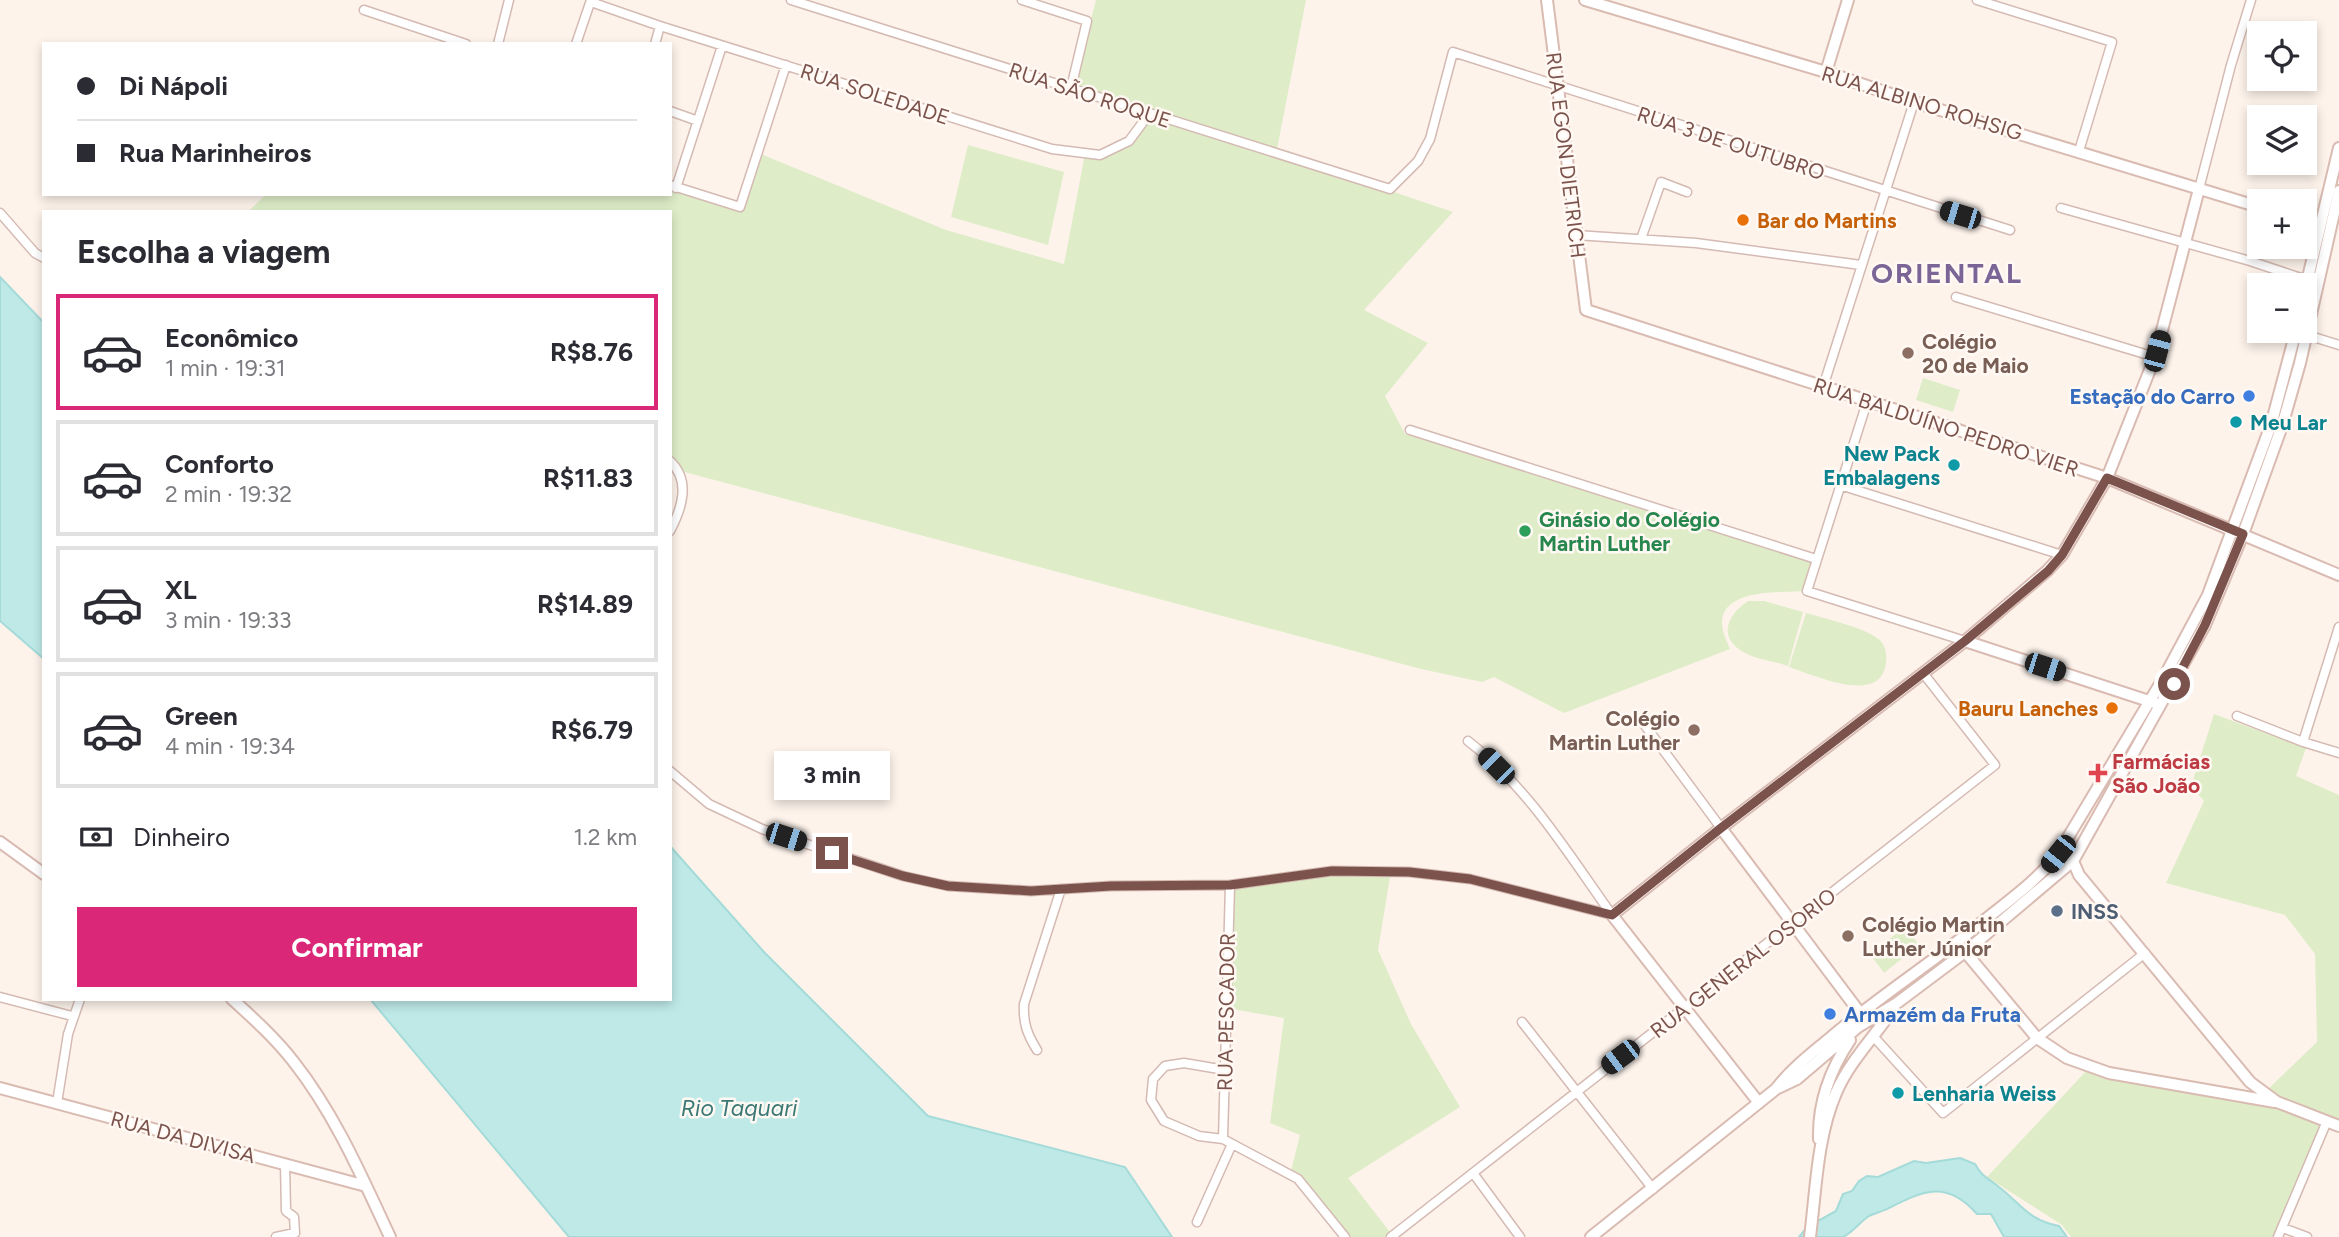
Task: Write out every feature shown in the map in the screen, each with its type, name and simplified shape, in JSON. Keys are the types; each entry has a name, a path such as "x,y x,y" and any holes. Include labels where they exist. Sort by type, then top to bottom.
{"street":[{"path":"498,42 509,0"},
{"name":"RUA SÃO ROQUE","path":"791,0 1390,189"},
{"path":"1022,0 1087,21 1071,89"},
{"name":"RUA EGON DIETRICH","path":"1547,0 1586,310"},
{"name":"RUA ALBINO ROHSIG","path":"1584,0 1826,72 1914,102 2247,203"},
{"path":"1826,72 1848,0"},
{"path":"1977,0 2112,42 2079,151"},
{"path":"1612,915 1965,641 2048,571 2062,555 2107,478 2155,357 2231,65 2252,0"},
{"path":"577,42 591,1"},
{"name":"RUA SOLEDADE","path":"591,1 722,46 1052,149 1100,155 1129,141 1149,114"},
{"path":"364,10 437,39 454,42"},
{"path":"655,42 660,26"},
{"path":"722,46 673,187 740,207 786,65"},
{"name":"RUA 3 DE OUTUBRO","path":"1390,189 1418,160 1430,139 1453,52 2010,230"},
{"path":"1823,387 1914,102"},
{"path":"672,112 698,121"},
{"path":"2309,273 2339,148"},
{"path":"1641,239 1661,182 1687,192"},
{"path":"2317,273 2339,191"},
{"path":"2061,208 2250,261 2278,273"},
{"path":"0,213 35,253 42,257"},
{"path":"1576,235 1696,243 1861,265"},
{"path":"1956,297 2155,357"},
{"name":"RUA BALDUÍNO PEDRO VIER","path":"1586,310 2107,478 2339,575"},
{"path":"2317,338 2339,345"},
{"path":"1591,1237 1776,1089 1790,1072 1860,1013 1958,942 2046,869 2058,854 2205,625 2238,532 2282,426 2299,343"},
{"path":"1867,402 1807,591 2155,704"},
{"path":"1410,430 1816,559"},
{"path":"672,463 679,469 683,485 680,511 672,527"},
{"path":"1840,485 2062,555"},
{"path":"2303,742 2339,627"},
{"name":"RUA GENERAL OSORIO","path":"1391,1237 1577,1090 1794,925 1995,765 1923,673"},
{"path":"1776,1089 1797,1079 1858,1027 1897,1003 1965,952 2073,861 2155,704"},
{"path":"2237,716 2339,753"},
{"path":"1641,720 1860,1013"},
{"path":"1468,741 1496,766 1544,819 1612,915 1759,1103"},
{"path":"672,773 709,804 762,829 903,876 976,889 1031,891 1230,885 1332,871 1409,872 1470,879 1612,915"},
{"path":"0,842 42,873"},
{"path":"2058,854 2073,861 2079,875 2250,1082 2277,1102"},
{"name":"RUA PESCADOR","path":"1223,1139 1230,885"},
{"path":"1037,1050 1026,1032 1024,1004 1061,889"},
{"path":"1958,942 2037,1038 2067,1058 2109,1073 2277,1102 2339,1126"},
{"path":"1873,1036 1943,1113 2145,953"},
{"path":"1819,1167 1818,1123 1825,1087 1837,1059 1858,1027 1874,1005 1889,992"},
{"path":"0,997 72,1016"},
{"path":"57,1103 72,1016 79,1001"},
{"path":"234,1001 262,1026 294,1063 346,1146 390,1237"},
{"path":"1811,1237 1819,1167 1835,1094 1848,1070 1897,1003"},
{"path":"1522,1022 1653,1189"},
{"path":"1225,1070 1184,1063 1165,1066 1153,1079 1151,1100 1164,1121 1199,1136 1223,1139 1298,1179 1345,1237"},
{"path":"2230,1094 2241,1091 2250,1082"},
{"name":"RUA DA DIVISA","path":"0,1088 366,1186"},
{"path":"2278,1237 2327,1121"},
{"path":"1197,1222 1232,1144"},
{"path":"276,1237 295,1233 294,1217 286,1211 285,1164"},
{"path":"1473,1173 1520,1237"},
{"path":"2283,1228 2307,1237"}],"green space":[{"path":"1096,0 1306,0 1277,149 1074,86"},
{"path":"1147,115 1453,212 1364,310 1428,343 1385,396 1405,434 1813,563 1805,591 1742,598 1725,612 1722,623 1730,649 1564,713 1494,677 1482,682 1421,669 677,470 672,465 672,210 250,210 264,196 672,196 672,187 738,208 756,152 946,230 1064,264 1085,154 1114,150 1135,132"},
{"path":"968,145 1064,172 1048,245 951,217"},
{"path":"1923,378 1960,390 1953,412 1916,400"},
{"path":"1748,601 1764,601 1803,612 1788,666 1751,656 1733,644 1728,631 1731,618"},
{"path":"1806,613 1854,627 1880,640 1886,655 1882,675 1873,683 1845,684 1789,667"},
{"path":"2214,714 2306,748 2296,776 2339,795 2339,1120 2265,1092 2317,1042 2315,954 2285,915 2166,883 2204,801 2191,786"},
{"path":"1332,871 1391,871 1378,950 1411,1024 1460,1107 1348,1178 1393,1236 1391,1237 1344,1237 1290,1175 1300,1135 1270,1123 1284,1018 1232,1009 1230,885"},
{"path":"1905,927 1919,945 1884,973 1870,954"},
{"path":"2088,1069 2274,1104 2323,1122 2273,1237 2071,1237 2062,1225 1987,1177"}],"water":[{"path":"0,277 42,321 42,657 0,621"},
{"name":"Rio Taquari","path":"672,848 764,952 928,1116 1125,1167 1172,1237 569,1237 372,1001 672,1001"},
{"path":"1960,1158 1975,1164 1983,1175 2032,1216 2059,1226 2067,1237 2004,1237 1991,1214 1977,1214 1956,1196 1935,1192 1913,1197 1869,1216 1843,1237 1799,1237 1807,1227 1836,1211 1843,1194 1852,1191 1859,1181 1867,1176 1878,1177 1914,1161 1926,1163"}],"place":[{"name":"Bar do Martins","path":"1743,220"},
{"name":"Colégio 20 de Maio","path":"1908,353"},
{"name":"Estação do Carro","path":"2249,396"},
{"name":"Meu Lar","path":"2236,422"},
{"name":"New Pack Embalagens","path":"1954,465"},
{"name":"Ginásio do Colégio Martin Luther","path":"1525,531"},
{"name":"Bauru Lanches","path":"2112,708"},
{"name":"Colégio Martin Luther","path":"1694,730"},
{"name":"Farmácias São João","path":"2098,773"},
{"name":"INSS","path":"2057,911"},
{"name":"Colégio Martin Luther Júnior","path":"1848,936"},
{"name":"Armazém da Fruta","path":"1830,1014"},
{"name":"Lenharia Weiss","path":"1898,1093"}],"district":[{"name":"ORIENTAL","path":"1947,273"}],"route":[{"path":"832,853 903,876 948,886 1031,891 1111,886 1230,885 1332,871 1409,872 1470,879 1612,915 1965,641 2048,571 2062,555 2107,478 2243,534 2205,625 2174,684"}]}
